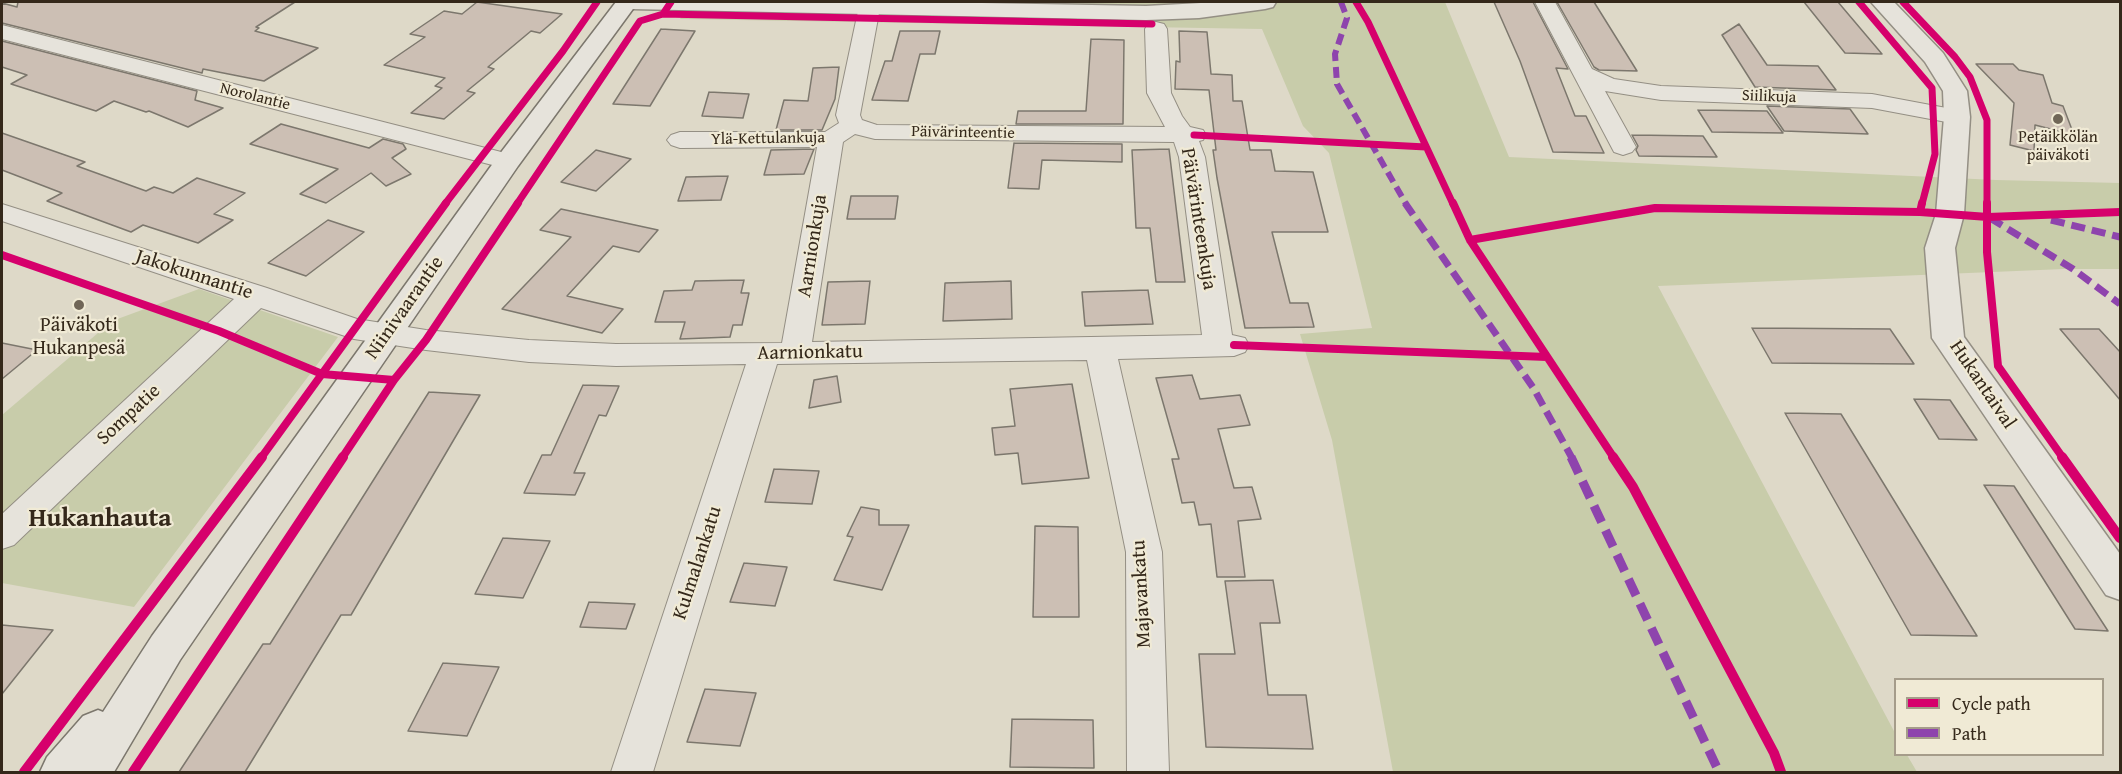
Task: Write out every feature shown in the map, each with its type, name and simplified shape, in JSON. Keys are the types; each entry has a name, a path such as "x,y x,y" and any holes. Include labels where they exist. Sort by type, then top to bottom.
{"street":[{"name":"Niinivaarantie","path":"90,772 166,648 508,161 627,2"},
{"path":"632,2 869,4 1146,13 1199,11 1265,2"},
{"path":"1545,2 1623,147"},
{"name":"Hukantaival","path":"1882,2 1935,58 1955,91 1957,117 1950,214 1940,248 1948,338 2121,585"},
{"path":"842,132 848,115 869,4"},
{"name":"Päivärinteenkuja","path":"1156,29 1159,93 1170,117 1189,135 1226,345"},
{"name":"Norolantie","path":"2,32 508,161"},
{"name":"Siilikuja","path":"1583,73 1608,85 1634,90 1872,101 1957,117"},
{"name":"Päivärinteentie","path":"842,132 1189,135"},
{"name":"Ylä-Kettulankuja","path":"680,140 842,132"},
{"name":"Aarnionkuja","path":"780,353 842,132"},
{"name":"Jakokunnantie","path":"2,212 354,328 386,335"},
{"name":"Sompatie","path":"2,535 257,296"},
{"name":"Aarnionkatu","path":"386,335 540,351 615,355 1019,351 1226,345"},
{"name":"Majavankatu","path":"1100,347 1144,552 1148,772"},
{"name":"Kulmalankatu","path":"632,772 780,353"},
{"name":"Niinivaarantie","path":"62,772 166,648"}],"green space":[{"path":"691,2 1445,2 1509,157 1996,180 2120,183 2120,269 2064,269 1658,286 1894,731 1894,756 1908,756 1917,772 1393,772 1332,440 1300,334 1372,328 1329,153 1303,126 1262,29 680,19"},
{"path":"199,289 338,337 134,607 2,583 2,415 112,321"}],"building":[{"path":"18,2 295,2 256,27 259,28 255,31 318,48 264,81 203,69 202,73 2,23 2,3 17,7"},
{"path":"477,2 562,14 540,33 531,31 488,67 494,69 467,91 475,93 444,119 411,113 442,88 435,86 445,78 384,65 425,37 410,34 444,11 462,14"},
{"path":"1494,2 1533,2 1568,69 1556,68 1575,116 1586,116 1604,153 1553,152 1520,61"},
{"path":"1557,2 1594,2 1637,71 1599,70 1594,67"},
{"path":"1804,2 1838,2 1882,54 1845,53"},
{"path":"1739,24 1767,65 1818,66 1836,90 1755,87 1722,35"},
{"path":"661,29 695,31 650,106 613,104"},
{"path":"900,31 940,31 935,54 920,54 908,101 872,100 885,61 892,61"},
{"path":"1179,31 1207,32 1211,74 1232,75 1233,101 1242,101 1250,150 1271,150 1275,171 1313,172 1328,232 1272,232 1290,303 1308,303 1314,327 1245,328 1217,178 1209,90 1175,89 1176,61 1180,62"},
{"path":"1091,39 1124,40 1123,124 1016,124 1018,111 1086,111"},
{"path":"2,41 197,91 195,100 223,108 188,127 149,111 114,101 96,111 11,84 27,75 2,67"},
{"path":"1976,64 2013,64 2019,70 2043,75 2052,103 2063,106 2074,135 2035,125 2034,151 2010,145 2014,103"},
{"path":"839,67 835,99 822,130 776,130 784,100 808,101 813,68"},
{"path":"709,92 749,94 743,118 702,116"},
{"path":"1767,106 1850,109 1868,134 1784,131"},
{"path":"1698,110 1767,111 1783,133 1712,132"},
{"path":"281,124 369,148 383,139 403,144 406,149 392,158 411,174 386,186 371,173 326,203 300,194 338,169 250,144"},
{"path":"2,133 85,162 77,166 146,191 154,187 173,193 197,178 245,193 214,214 233,220 198,243 143,225 131,232 47,201 62,193 2,170"},
{"path":"1632,135 1703,136 1717,157 1639,156 1636,150 1638,146"},
{"path":"1014,143 1122,144 1122,162 1042,160 1039,189 1008,188"},
{"path":"814,149 804,174 764,175 771,150"},
{"path":"1169,149 1185,282 1156,282 1150,228 1136,228 1132,150"},
{"path":"596,150 631,159 596,191 561,182"},
{"path":"728,176 721,200 678,201 686,177"},
{"path":"851,196 898,196 895,219 847,219"},
{"path":"561,209 658,230 639,252 613,246 567,296 623,309 602,333 502,309 571,237 540,230"},
{"path":"328,220 364,232 306,276 268,263"},
{"path":"744,280 741,293 749,293 742,325 733,325 730,337 680,339 685,322 655,322 664,291 692,290 695,281"},
{"path":"870,281 865,324 822,325 828,282"},
{"path":"1011,281 1012,319 943,321 945,283"},
{"path":"1148,290 1153,324 1085,326 1082,292"},
{"path":"1752,328 1890,329 1914,364 1772,363"},
{"path":"2060,329 2099,329 2121,353 2121,401"},
{"path":"2,343 37,350 2,379"},
{"path":"1192,375 1200,399 1240,395 1250,425 1218,429 1234,488 1252,487 1261,519 1238,521 1245,577 1217,577 1211,524 1199,525 1194,502 1182,503 1172,459 1179,459 1156,378"},
{"path":"837,376 841,402 809,408 814,380"},
{"path":"1072,384 1089,478 1022,484 1018,453 995,455 992,428 1015,426 1010,389"},
{"path":"583,385 619,386 606,416 599,415 574,473 585,473 575,495 524,493 542,455 551,455"},
{"path":"429,392 480,395 351,615 341,615 245,772 179,772 263,644 270,644"},
{"path":"1914,399 1950,400 1977,440 1939,439"},
{"path":"1785,413 1841,414 1977,636 1911,635"},
{"path":"774,469 819,471 812,504 765,502"},
{"path":"1984,485 2014,486 2108,631 2075,629"},
{"path":"861,507 879,510 879,525 909,525 882,590 834,580 853,537 847,536"},
{"path":"1035,526 1078,527 1079,617 1033,617"},
{"path":"503,538 550,541 523,598 475,594"},
{"path":"744,563 787,567 775,606 730,602"},
{"path":"1273,580 1280,623 1260,623 1268,695 1306,695 1313,749 1206,747 1199,654 1235,654 1225,581"},
{"path":"589,602 635,604 626,629 580,627"},
{"path":"2,625 53,630 2,694"},
{"path":"443,663 499,667 467,736 408,731"},
{"path":"705,689 756,693 740,746 687,742"},
{"path":"1012,719 1093,720 1094,768 1010,767"}],"marked path":[{"path":"1341,2 1347,18 1335,54 1337,84 1409,209 1534,389 1577,468 1719,772"},
{"path":"1990,218 2073,269 2120,304"},
{"path":"2051,220 2120,237"}],"cycle path":[{"path":"24,772 295,413 448,200 563,51 597,2"},
{"path":"133,772 394,380 426,340 640,21 663,14 671,2"},
{"path":"1356,2 1368,22 1470,240 1633,487 1774,753 1781,772"},
{"path":"1859,2 1932,88 1935,154 1920,212"},
{"path":"1903,2 1955,57 1970,77 1987,120 1987,252 1998,366 2120,538"},
{"path":"663,14 1152,24"},
{"path":"1194,135 1426,147"},
{"path":"1470,240 1655,208 1920,212 1988,217 2120,212"},
{"path":"2,255 219,331 322,374 394,380"},
{"path":"1234,345 1547,357"}],"place":[{"name":"Petäikkölän päiväkoti","path":"2058,119"},
{"name":"Päiväkoti Hukanpesä","path":"79,305"}],"district":[{"name":"Hukanhauta","path":"100,519"}]}
